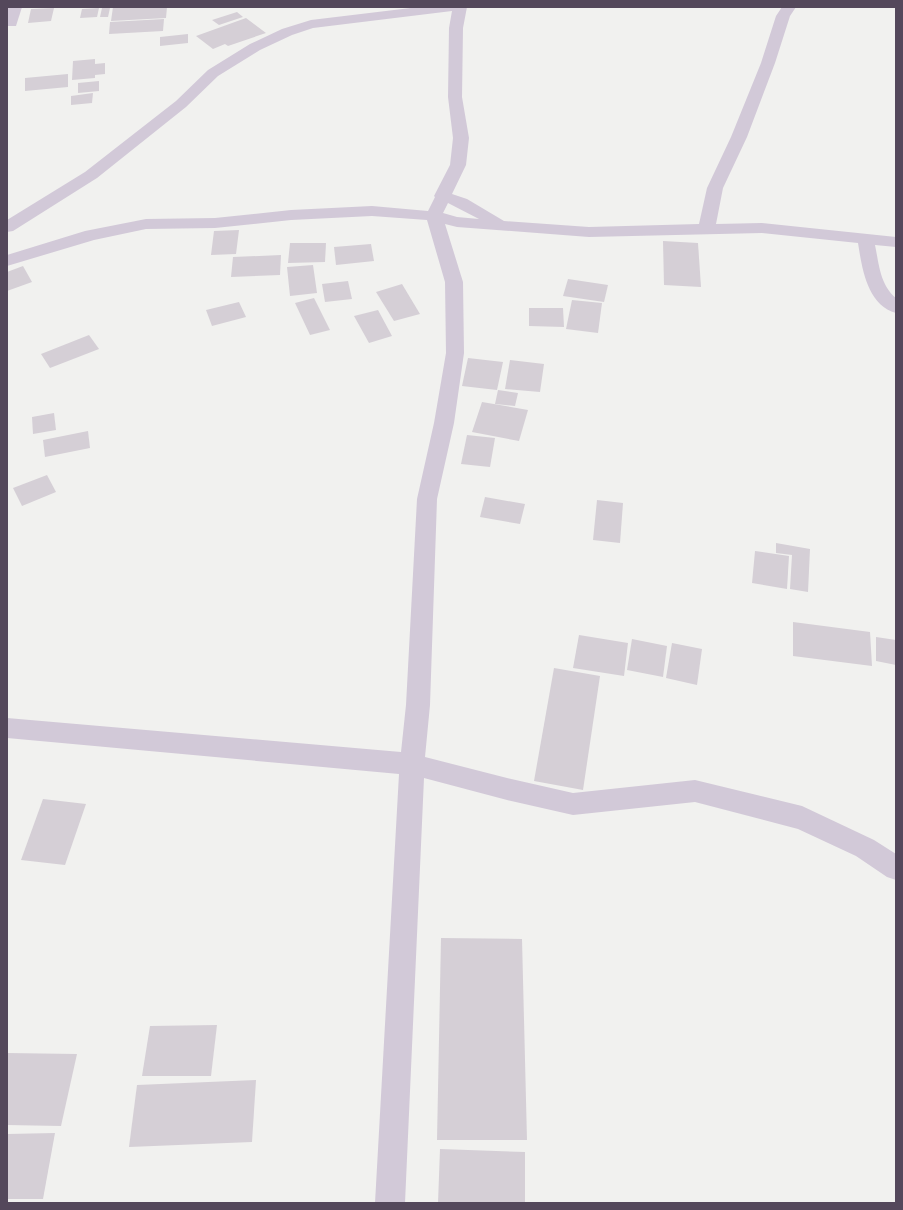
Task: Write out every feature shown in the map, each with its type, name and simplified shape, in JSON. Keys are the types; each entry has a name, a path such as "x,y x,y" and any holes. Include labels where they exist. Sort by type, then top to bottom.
{"street":[{"path":"11,23 15,7"},
{"path":"7,227 91,175 181,104 213,73 255,47 287,32 311,18 453,7"},
{"path":"390,1203 412,764 418,705 427,499 444,423 455,353 454,282 434,216 442,196 458,165 460,138 455,97 456,28 460,7"},
{"path":"707,228 714,188 739,137 768,63 783,16 789,7"},
{"path":"442,196 461,202 499,224"},
{"path":"7,261 91,234 146,224 215,223 291,215 372,211 434,216 457,222 589,232 662,231 707,228 762,228 895,242"},
{"path":"866,239 874,284 882,296 896,307"},
{"path":"7,728 412,764 507,789 573,804 695,790 802,818 864,848 896,868"}],"building":[{"path":"113,7 167,7 166,18 111,21"},
{"path":"54,8 51,21 28,23 31,9"},
{"path":"99,8 97,17 80,18 82,9"},
{"path":"102,8 110,8 108,17 100,17"},
{"path":"237,12 243,17 219,25 212,20"},
{"path":"246,18 266,33 228,46 225,44 213,49 196,36"},
{"path":"164,19 163,31 109,34 110,22"},
{"path":"188,34 188,43 160,46 160,37"},
{"path":"95,59 95,64 105,63 105,74 95,75 95,78 72,80 73,61"},
{"path":"68,74 68,87 25,91 25,78"},
{"path":"99,81 99,91 78,93 78,83"},
{"path":"93,93 92,103 71,105 71,96"},
{"path":"239,230 236,254 211,255 214,231"},
{"path":"663,241 698,243 701,287 664,285"},
{"path":"290,243 326,243 325,262 288,263"},
{"path":"371,244 374,261 336,265 334,247"},
{"path":"281,255 280,275 231,277 233,257"},
{"path":"313,265 317,293 290,296 287,267"},
{"path":"23,266 32,282 7,291 7,272"},
{"path":"568,279 608,285 604,302 563,296"},
{"path":"348,281 352,299 325,302 322,284"},
{"path":"402,284 420,314 394,321 376,292"},
{"path":"314,298 330,330 310,335 295,303"},
{"path":"572,300 602,303 598,333 566,329"},
{"path":"239,302 246,317 212,326 206,310"},
{"path":"529,308 563,308 564,327 529,326"},
{"path":"378,310 392,336 369,343 354,316"},
{"path":"89,335 99,349 50,368 41,354"},
{"path":"468,358 503,362 497,390 462,386"},
{"path":"510,360 544,364 540,392 505,389"},
{"path":"498,390 518,393 515,406 495,404"},
{"path":"482,402 528,410 519,441 472,432"},
{"path":"54,413 56,430 33,434 32,417"},
{"path":"88,431 90,448 45,457 43,440"},
{"path":"467,435 495,438 490,467 461,464"},
{"path":"47,475 56,492 22,506 13,488"},
{"path":"485,497 525,504 520,524 480,517"},
{"path":"597,500 623,503 620,543 593,540"},
{"path":"776,543 810,549 808,592 790,589 792,555 776,553"},
{"path":"755,551 789,556 787,589 752,583"},
{"path":"793,622 870,632 872,666 793,656"},
{"path":"579,635 628,643 624,676 573,668"},
{"path":"876,637 896,640 896,665 876,661"},
{"path":"632,639 667,646 663,677 627,670"},
{"path":"672,643 702,649 697,685 666,678"},
{"path":"554,668 600,676 583,790 534,781"},
{"path":"43,799 86,804 65,865 21,860"},
{"path":"441,938 522,939 527,1140 437,1140"},
{"path":"217,1025 211,1076 142,1076 150,1026"},
{"path":"7,1053 77,1054 61,1126 7,1125"},
{"path":"256,1080 252,1142 129,1147 137,1085"},
{"path":"55,1133 43,1199 7,1199 7,1134"},
{"path":"440,1149 525,1152 525,1203 438,1203"}]}
